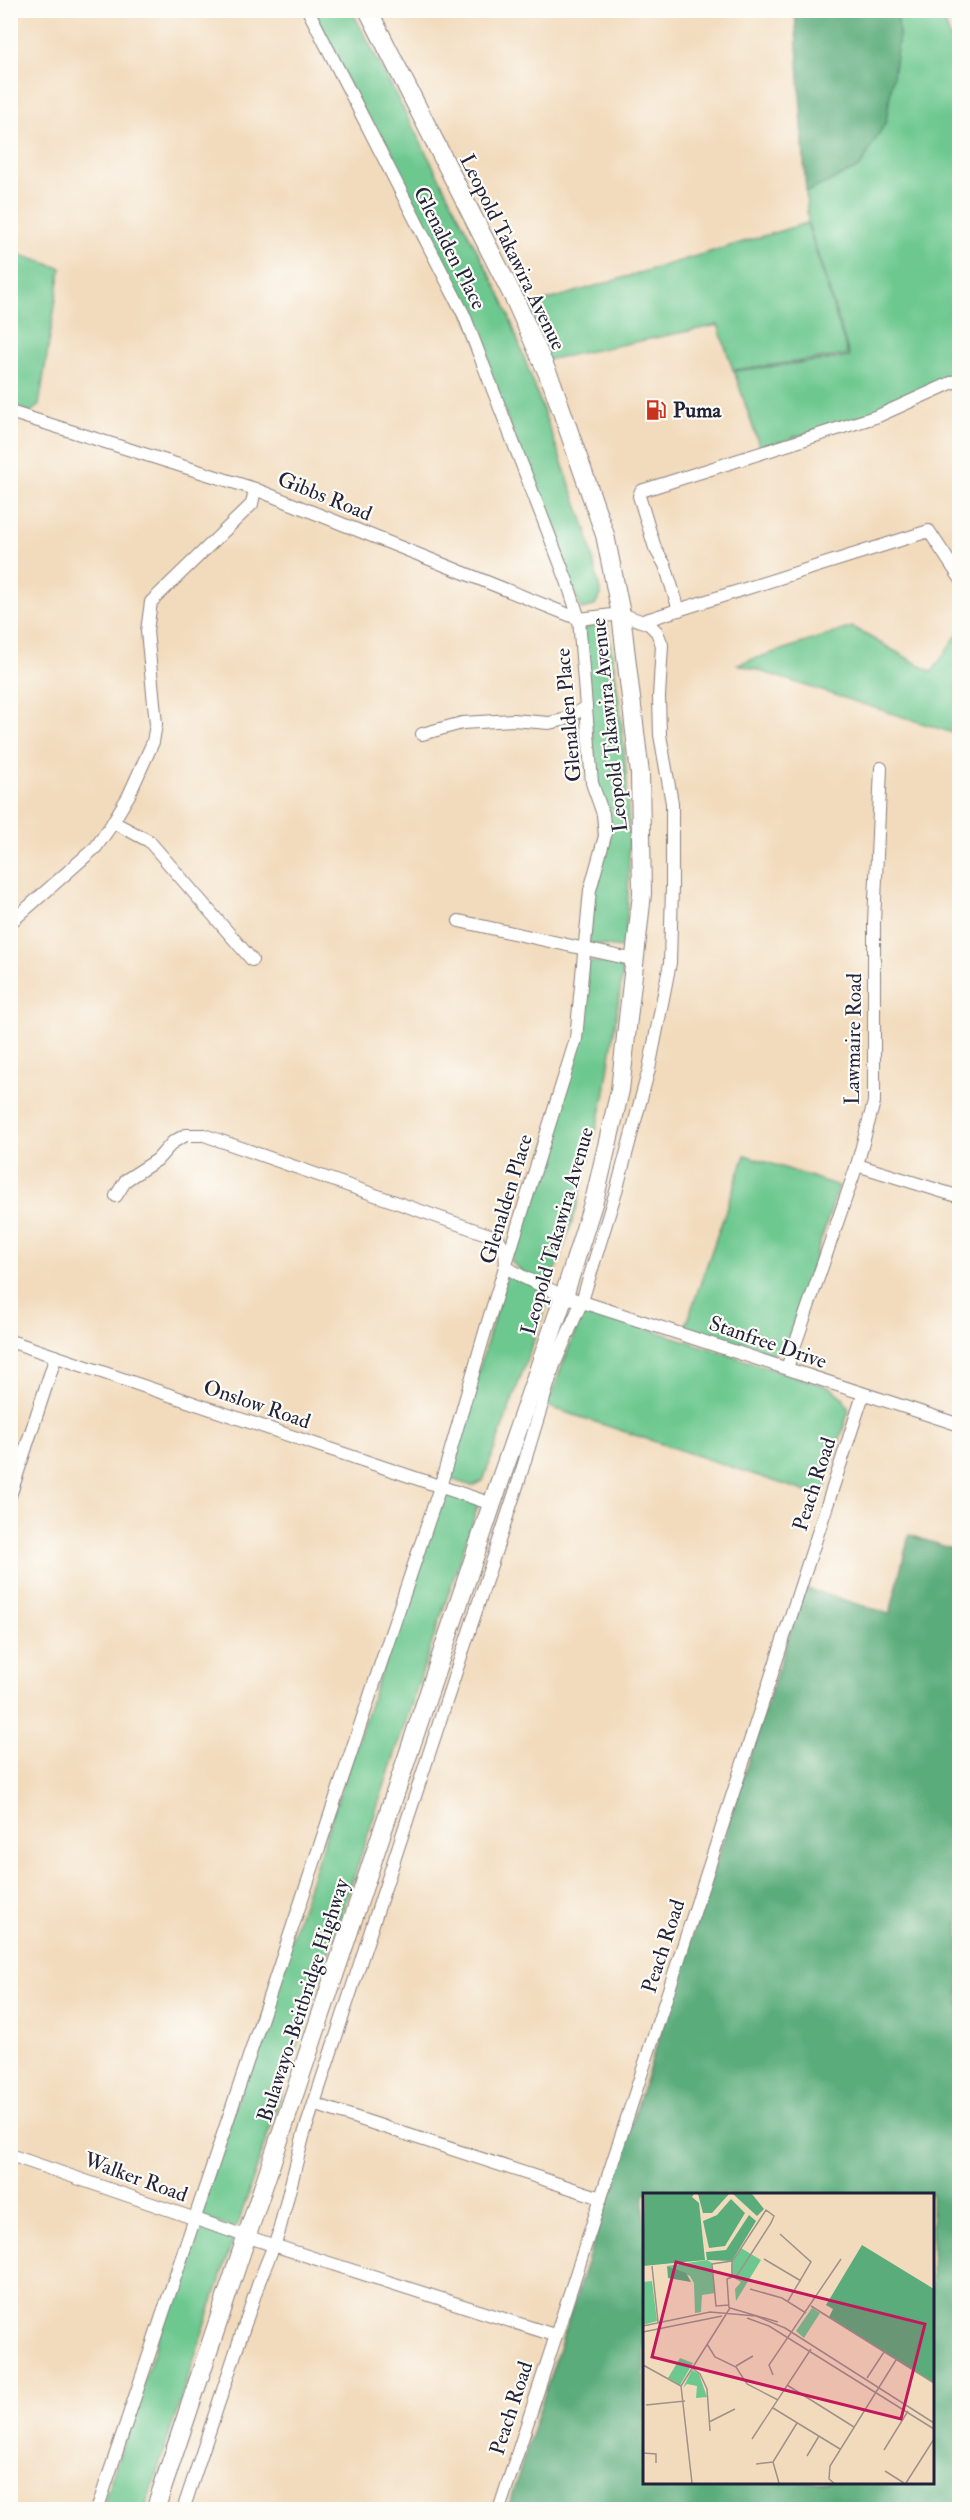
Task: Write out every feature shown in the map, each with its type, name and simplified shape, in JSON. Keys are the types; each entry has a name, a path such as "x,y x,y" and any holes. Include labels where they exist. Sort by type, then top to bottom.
{"highway":[{"name":"Leopold Takawira Avenue","path":"368,10 515,300 552,383 605,535 621,614 631,686 641,798 642,894 620,1090 573,1298 522,1442 502,1472 492,1504"},
{"name":"Bulawayo-Beitbridge Highway","path":"155,2510 492,1504"}],"street":[{"name":"Glenalden Place","path":"97,2510 440,1487 576,1039 590,890 605,836 603,814 592,783 579,619 567,580 464,315 308,10"},
{"path":"678,610 665,565 655,548 639,496 641,491 878,416 960,379"},
{"name":"Gibbs Road","path":"10,412 255,489 579,619 621,614"},
{"path":"10,923 96,848 129,795 153,742 156,724 147,631 152,602 252,504 255,489"},
{"path":"643,621 929,531 958,573"},
{"path":"573,1298 617,1188 649,1069 670,963 672,803 660,735 659,697 662,645 654,628 643,621 621,614"},
{"path":"422,734 462,723 513,720 549,723 563,720 586,707"},
{"name":"Lawmaire Road","path":"787,1368 871,1118 875,1086 873,989 880,768"},
{"path":"113,822 149,841 252,960"},
{"path":"459,921 635,960"},
{"path":"116,1196 126,1180 157,1160 173,1142 186,1135 204,1135 498,1238 505,1250 506,1267"},
{"path":"857,1165 960,1197"},
{"name":"Stanfree Drive","path":"506,1267 523,1277 573,1298 960,1425"},
{"name":"Onslow Road","path":"10,1341 492,1504"},
{"path":"10,1496 56,1356"},
{"name":"Peach Road","path":"499,2510 554,2335 601,2198 863,1395"},
{"path":"183,2510 259,2282 274,2245 314,2104 519,1480 522,1442"},
{"path":"502,1472 519,1480"},
{"path":"441,1654 453,1676"},
{"path":"314,2104 601,2198"},
{"name":"Walker Road","path":"10,2155 248,2237 554,2335"}],"green space":[{"path":"311,11 352,11 504,302 587,532 601,595 594,606 581,609 466,314"},
{"path":"795,11 897,11 899,35 886,121 860,167 806,192"},
{"path":"897,11 941,11 960,65 959,373 876,412 760,448 734,371 850,357 808,223 806,192 860,167 886,121 899,35"},
{"path":"807,223 848,355 733,370 718,325 547,360 525,307"},
{"path":"11,252 61,268 39,405 31,412 11,405"},
{"path":"599,623 607,624 614,664 627,783 628,902 625,942 620,948 589,943 593,889 602,854 583,630"},
{"path":"852,627 932,672 959,632 959,735 738,664"},
{"path":"588,961 620,966 623,971 604,1098 575,1213 553,1279 547,1280 525,1273 511,1261 578,1041"},
{"path":"745,1155 839,1186 787,1342 778,1352 765,1355 685,1328"},
{"path":"507,1274 545,1291 548,1301 483,1481 472,1486 447,1478"},
{"path":"591,1310 831,1388 843,1398 849,1410 822,1497 547,1406 582,1313"},
{"path":"442,1489 479,1502 238,2224 232,2228 198,2217"},
{"path":"909,1535 959,1551 959,2509 507,2510 804,1588 890,1614"},
{"path":"200,2226 234,2237 145,2509 101,2510 195,2228"}],"place":[{"name":"Puma","path":"656,410"}]}
